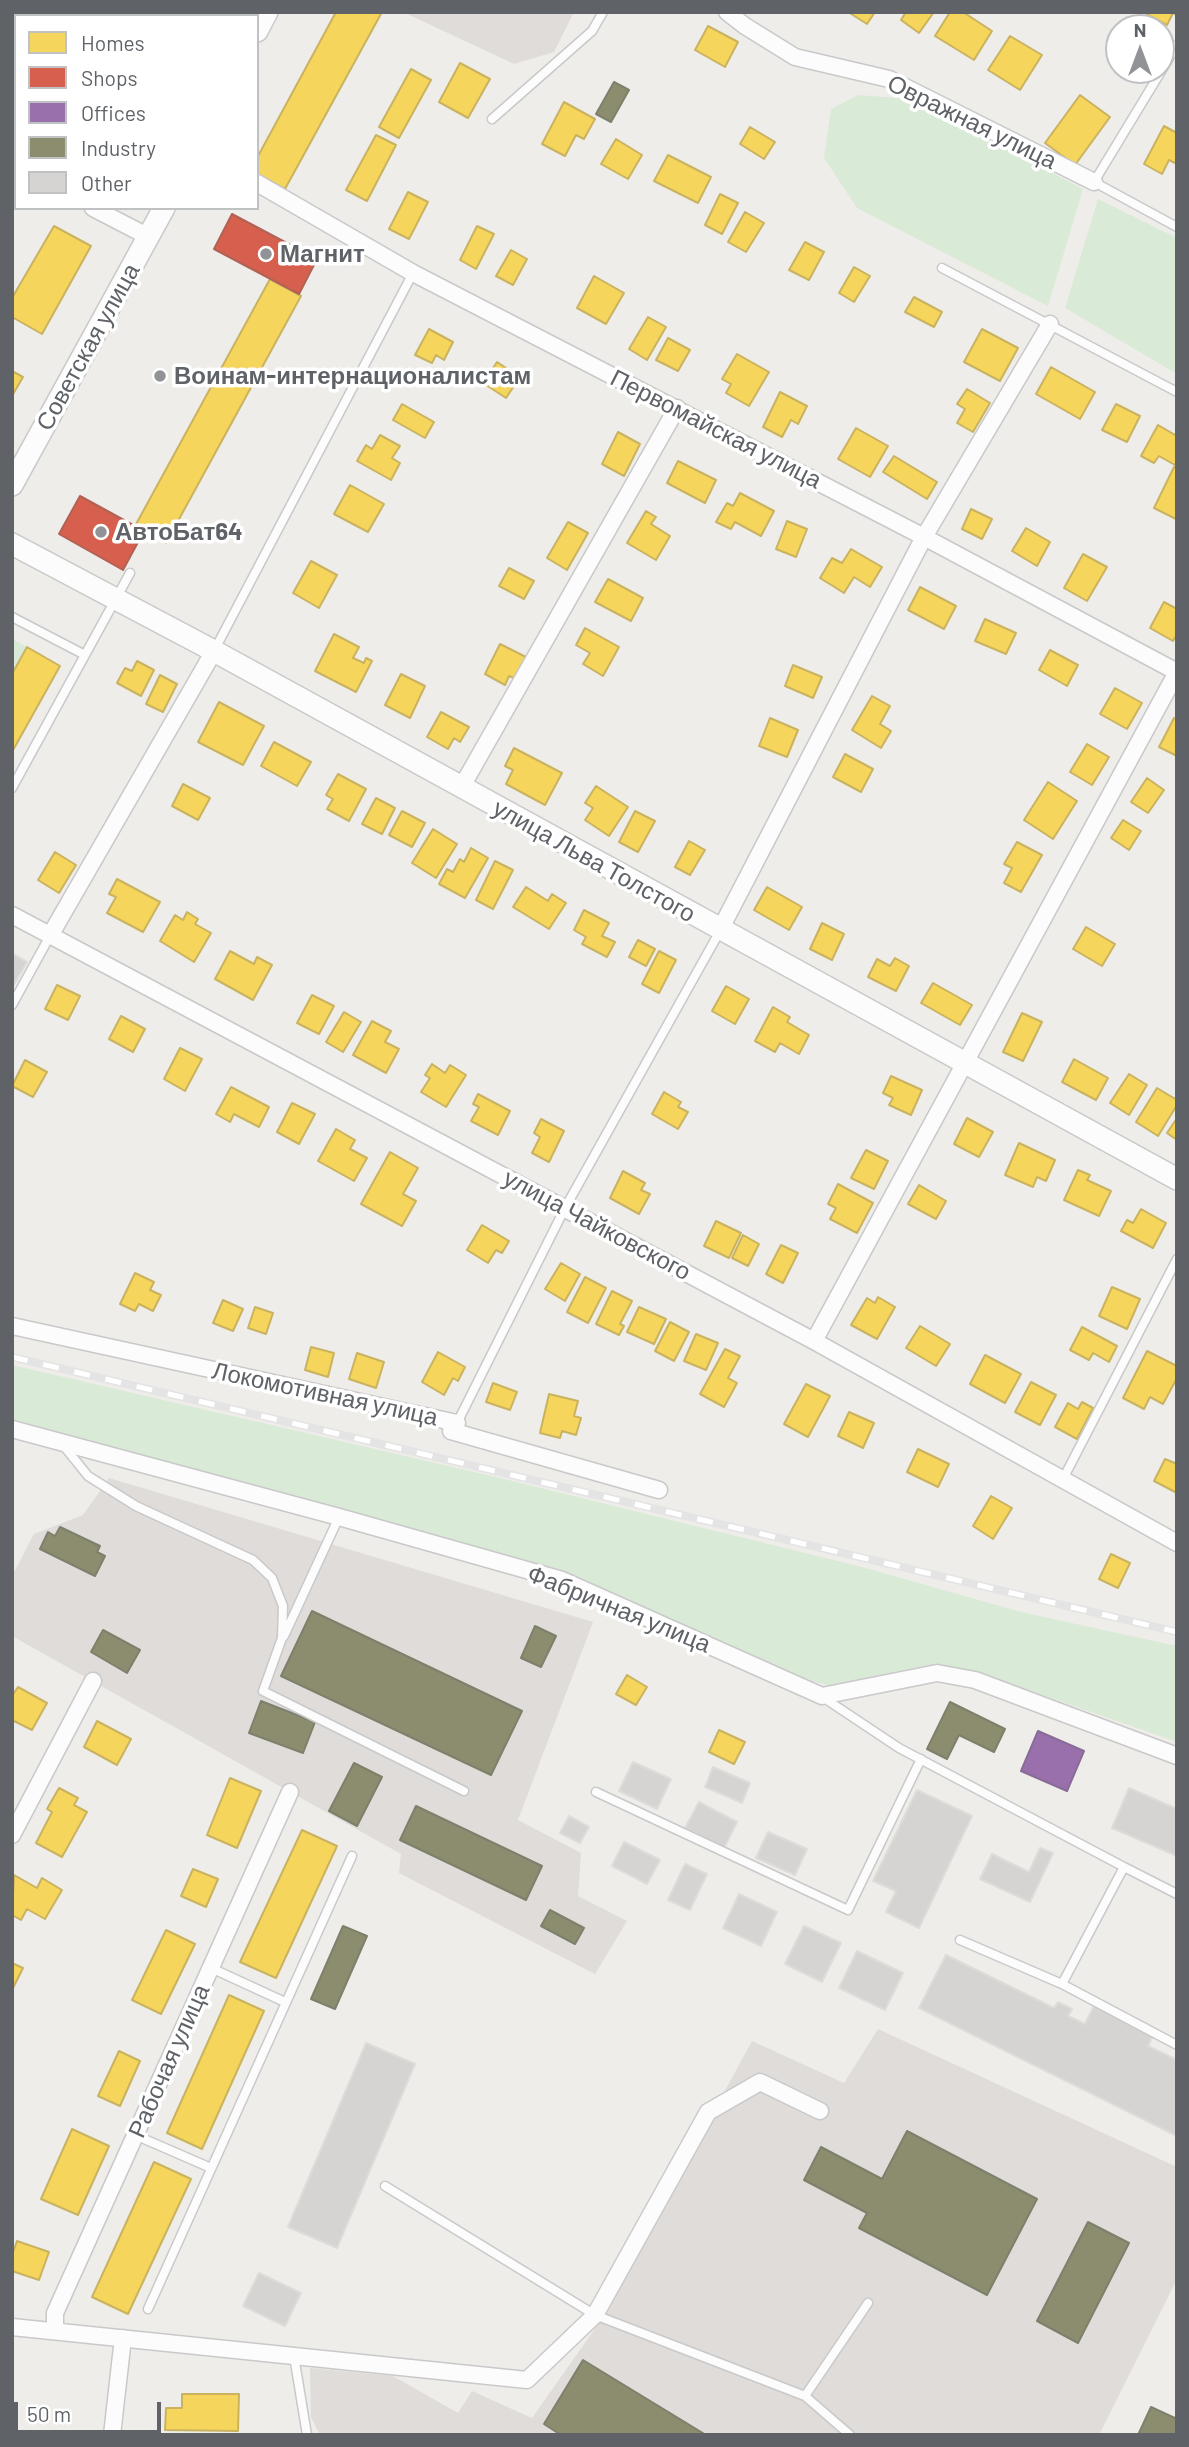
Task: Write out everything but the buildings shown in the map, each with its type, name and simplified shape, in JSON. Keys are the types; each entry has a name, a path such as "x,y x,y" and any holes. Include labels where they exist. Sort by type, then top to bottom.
{"street":[{"path":"259,28 267,12"},
{"name":"Овражная улица","path":"727,12 795,57 889,79 1094,182"},
{"name":"Первомайская улица","path":"259,184 412,273 677,408 1177,672"},
{"path":"97,210 149,237"},
{"name":"Советская улица","path":"12,485 163,210"},
{"path":"720,930 924,537 1050,324"},
{"path":"461,788 677,408"},
{"name":"улица Льва Толстого","path":"12,544 214,651 1177,1179"},
{"path":"51,934 214,651"},
{"path":"814,1341 1177,672"},
{"name":"улица Чайковского","path":"12,915 814,1341 1177,1544"},
{"name":"Локомотивная улица","path":"12,1325 457,1423 451,1431 659,1490"},
{"name":"Фабричная улица","path":"12,1429 562,1580 822,1696"},
{"path":"822,1696 937,1673 975,1680 1177,1756"},
{"path":"12,1835 93,1681"},
{"name":"Рабочая улица","path":"55,2331 55,2313 290,1792"},
{"path":"12,2327 527,2380 595,2315 708,2112 760,2082 820,2111"},
{"path":"112,2435 123,2338"}],"lane":[{"path":"492,119 592,31 603,12"},
{"path":"1094,182 1177,45"},
{"name":"Овражная улица","path":"1094,182 1177,227"},
{"path":"942,268 1177,392"},
{"path":"214,651 412,273"},
{"path":"12,788 130,573"},
{"path":"12,617 85,655"},
{"path":"457,1423 565,1208 720,930"},
{"path":"12,1005 51,934"},
{"path":"1063,1479 1177,1259"},
{"path":"61,1443 88,1476 136,1506 253,1560 272,1578 283,1606 282,1638"},
{"path":"339,1517 282,1638 263,1691 464,1791"},
{"path":"822,1696 899,1748 1177,1894"},
{"path":"596,1792 848,1910 920,1759"},
{"path":"148,2309 352,1856"},
{"path":"1062,1984 1124,1867"},
{"path":"960,1940 1062,1984 1177,2045"},
{"path":"211,1969 285,2002"},
{"path":"135,2135 211,2168"},
{"path":"385,2186 595,2315 805,2396 850,2435"},
{"path":"805,2396 868,2302"},
{"path":"294,2356 307,2435"}],"shaded area":[{"path":"403,12 574,12 554,52 514,64"},
{"path":"109,1478 593,1622 518,1820 581,1853 578,1896 627,1921 595,1974 399,1873 401,1854 12,1636 12,1576 34,1534 83,1515"},
{"path":"878,2029 1177,2167 1177,2279 1099,2435 320,2435 311,2417 310,2368 393,2376 458,2413 472,2391 532,2418 594,2330 752,2041 844,2083"}],"green space":[{"path":"858,95 910,99 1083,189 1048,306 857,208 824,158 831,109"},
{"path":"1098,199 1177,238 1177,374 1065,308"},
{"path":"12,639 27,647 12,674"},
{"path":"12,1365 500,1478 862,1567 1021,1612 1177,1646 1177,1742 991,1677 952,1668 921,1666 832,1686 811,1681 564,1574 12,1419"}],"railway":[{"path":"12,1357 1177,1632"}],"place":[{"name":"Магнит","path":"266,254"},
{"name":"Воинам-интернационалистам","path":"160,376"},
{"name":"АвтоБат64","path":"101,532"}]}
